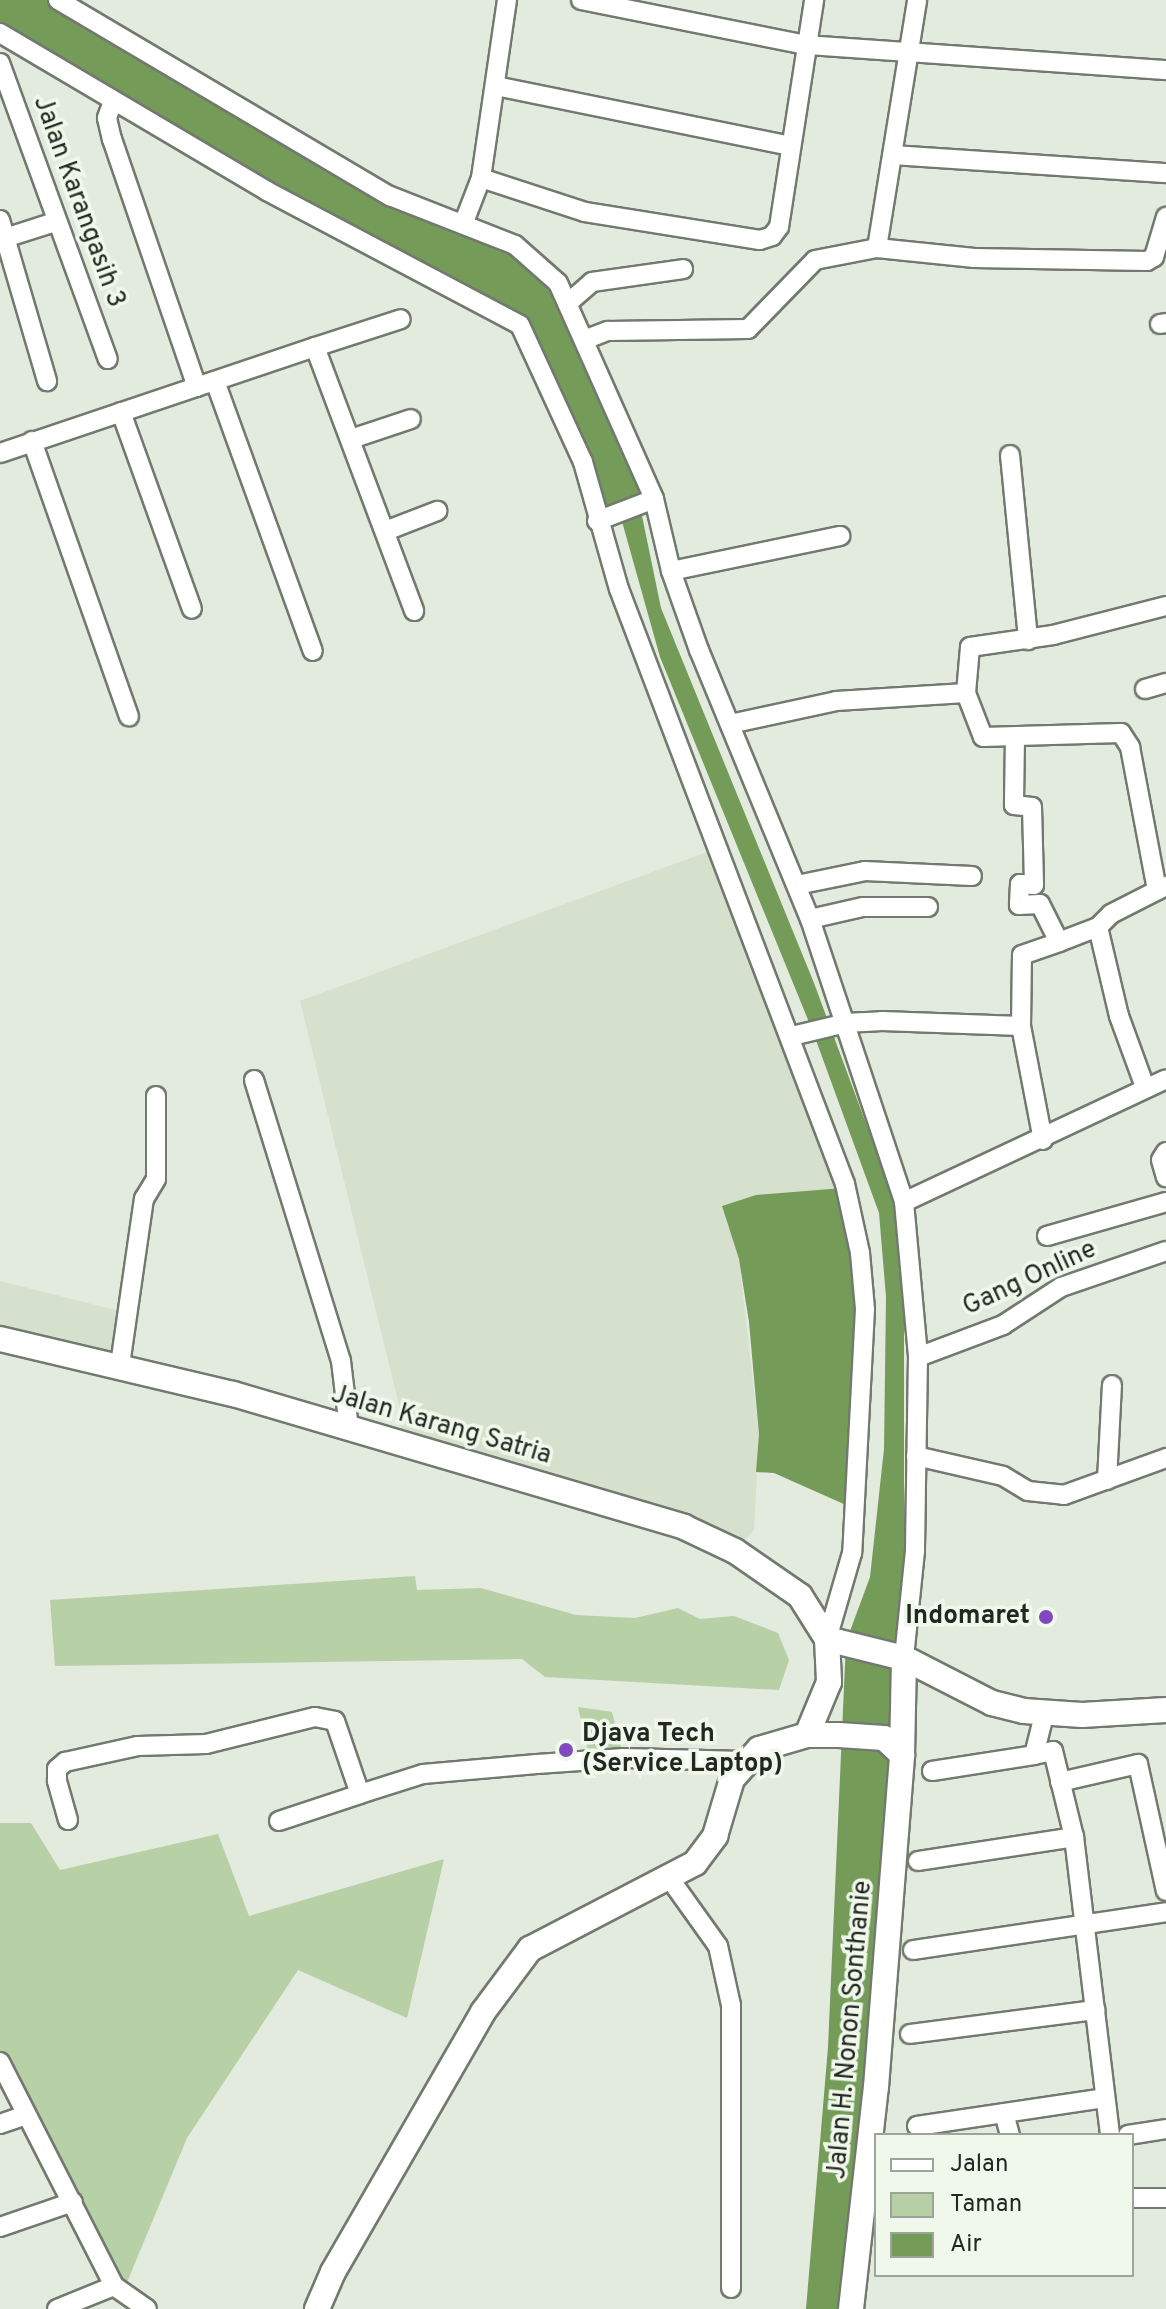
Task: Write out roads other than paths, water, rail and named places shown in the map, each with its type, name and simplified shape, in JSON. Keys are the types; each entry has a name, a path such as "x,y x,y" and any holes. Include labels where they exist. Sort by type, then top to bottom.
{"street":[{"path":"58,0 390,196 464,222 515,245 558,283 654,499 671,571 810,919 904,1202 918,1357 915,1551 904,1658"},
{"path":"464,222 481,178 507,0"},
{"path":"581,0 807,45 1166,70"},
{"path":"481,178 585,212 760,240 779,227 814,0"},
{"path":"877,248 917,0"},
{"path":"0,33 112,104 520,325 583,462 597,521 648,670 800,1033 842,1174 860,1253 865,1309 852,1553 827,1639 829,1682 807,1735"},
{"name":"Jalan Karangasih 3","path":"0,63 55,222 108,359"},
{"path":"496,86 790,146"},
{"path":"112,104 108,126 206,384 313,651"},
{"path":"894,155 1166,173"},
{"path":"584,340 608,331 748,329 815,260 877,248 927,256 1136,263 1154,257 1166,217"},
{"path":"47,381 1,225 55,222"},
{"path":"568,303 592,282 683,269"},
{"path":"0,453 401,319"},
{"path":"315,347 388,530 414,611"},
{"path":"121,412 192,609"},
{"path":"351,439 411,419"},
{"path":"32,441 129,716"},
{"path":"1010,455 1028,640"},
{"path":"597,521 654,499"},
{"path":"388,530 437,511"},
{"path":"671,571 840,536"},
{"path":"1043,1140 1021,1026 1022,955 1098,927 1111,914 1161,888 1128,740 1114,732 983,737 966,693 970,647 1028,640 1166,606"},
{"path":"1145,689 1166,683"},
{"path":"730,724 836,701 966,693"},
{"path":"1015,738 1014,805 1032,807 1034,885 1020,884 1019,905 1040,904 1059,942"},
{"path":"797,885 865,871 972,876"},
{"path":"810,919 863,907 928,907"},
{"path":"1098,927 1122,1028 1145,1087"},
{"path":"800,1033 846,1023 1021,1026"},
{"path":"904,1202 1043,1140 1166,1079"},
{"path":"254,1080 341,1361 349,1428"},
{"path":"120,1365 144,1199 156,1179 156,1096"},
{"path":"1166,1152 1161,1160 1166,1177"},
{"path":"1047,1236 1166,1202"},
{"name":"Gang Online","path":"918,1357 996,1328 1061,1287 1166,1251"},
{"name":"Jalan Karang Satria","path":"0,1339 120,1365 349,1428 684,1527 735,1551 800,1596 827,1639"},
{"path":"1107,1480 1112,1385"},
{"path":"916,1456 1003,1476 1043,1494 1064,1495 1166,1458"},
{"path":"827,1639 904,1658 992,1703 1044,1715 1166,1710"},
{"name":"Jalan H. Nonon Sonthanie","path":"851,2309 876,2087 902,1755 904,1658"},
{"path":"1034,1755 1044,1715"},
{"path":"68,1820 57,1781 57,1769 65,1762 138,1746 206,1744 315,1717 335,1721 360,1794"},
{"path":"317,2309 333,2272 506,1975 530,1949 575,1923 670,1879 706,1852 743,1761 759,1749 807,1735 839,1735 884,1738 902,1755"},
{"path":"932,1771 1053,1751 1074,1837 1110,2133"},
{"path":"279,1821 423,1774 577,1760 743,1761"},
{"path":"1060,1782 1138,1764 1166,1891"},
{"path":"918,1861 1074,1837"},
{"path":"670,1879 718,1946 731,2005 731,2288"},
{"path":"913,1950 1166,1912"},
{"path":"910,2034 1095,2010"},
{"path":"0,2062 114,2286 147,2309"},
{"path":"917,2126 1104,2098"},
{"path":"1004,2113 1009,2133"},
{"path":"0,2124 26,2115"},
{"path":"1134,2134 1166,2129"},
{"path":"1134,2198 1166,2198"},
{"path":"0,2227 73,2202"},
{"path":"64,2308 114,2286"}],"water":[{"path":"0,0 58,0 327,161 544,268 654,499 597,521 520,325 0,33"},
{"path":"641,511 661,608 814,983 898,1210 904,1307 904,1658 851,2309 806,2309 828,2047 846,1642 870,1577 884,1449 886,1297 879,1213 813,1032 660,657 621,518"},
{"path":"843,1188 860,1253 855,1509 774,1473 756,1472 759,1434 749,1322 739,1259 722,1206 756,1195"}],"place":[{"name":"Indomaret","path":"1046,1617"},
{"name":"Djava Tech (Service Laptop)","path":"566,1750"}]}
